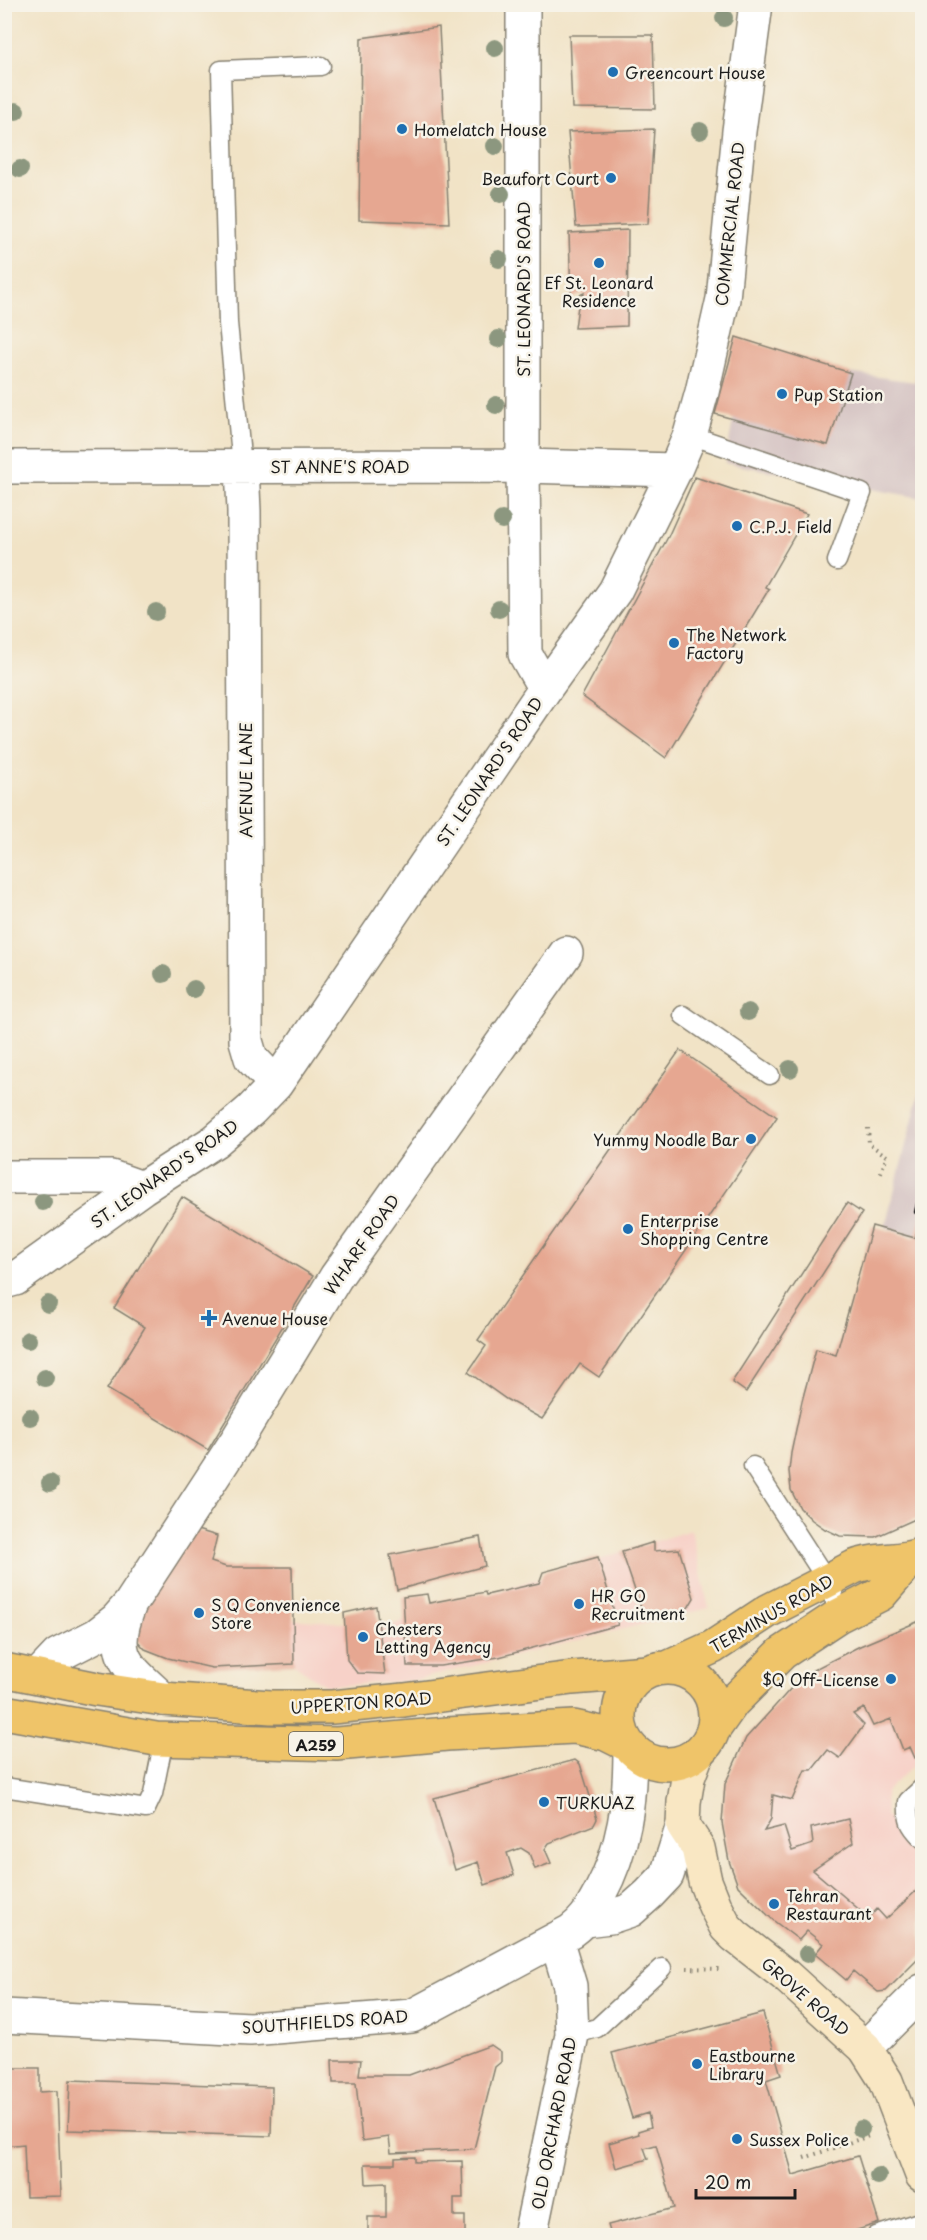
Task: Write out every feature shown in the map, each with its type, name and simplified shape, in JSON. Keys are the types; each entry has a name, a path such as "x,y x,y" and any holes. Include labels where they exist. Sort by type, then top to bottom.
{"main road":[{"name":"TERMINUS ROAD","path":"657,1670 713,1647 768,1611 826,1579 867,1562 917,1556"},
{"name":"TERMINUS ROAD","path":"705,1742 733,1702 782,1653 838,1616 881,1593 917,1556"},
{"name":"UPPERTON ROAD","path":"4,1670 97,1689 163,1699 271,1707 332,1707 657,1670"},
{"path":"657,1670 688,1673 705,1686 713,1700 716,1714 705,1742 681,1762 665,1764 648,1761 628,1746 619,1724 619,1708 624,1694 634,1681 657,1670"},
{"name":"A259","path":"4,1712 164,1739 337,1744 447,1734 574,1727 606,1734 628,1746"}],"street":[{"name":"ST. LEONARD'S ROAD","path":"4,1282 15,1279 142,1188 215,1141 251,1110 276,1084 544,689 525,654 523,4"},
{"name":"COMMERCIAL ROAD","path":"544,689 615,591 690,435 723,299 739,130 756,4"},
{"name":"AVENUE LANE","path":"242,466 246,1041 251,1058 276,1084"},
{"name":"ST ANNE'S ROAD","path":"4,467 523,466 675,470"},
{"name":"WHARF ROAD","path":"38,1676 58,1655 97,1635 116,1620 130,1604 237,1440 336,1277 566,953"},
{"path":"4,1177 111,1177 142,1188"},
{"name":"WHARF ROAD","path":"130,1604 120,1632 119,1643 126,1663 163,1699"},
{"name":"SOUTHFIELDS ROAD","path":"4,2016 250,2029 412,2016 556,1939 585,1920 610,1917 632,1910 667,1875 683,1825 688,1778 705,1742"},
{"name":"SOUTHFIELDS ROAD","path":"585,1920 605,1883 623,1838 629,1790 628,1746"},
{"name":"GROVE ROAD","path":"683,1825 698,1848 705,1881 726,1927 785,1975 865,2048 886,2081 922,2175"},
{"name":"OLD ORCHARD ROAD","path":"530,2235 572,2035 570,1986 556,1939"},
{"path":"865,2048 922,1991"}],"lane":[{"path":"242,466 228,323 221,70 321,66"},
{"path":"690,435 862,494 837,561"},
{"path":"683,1015 770,1075"},
{"path":"753,1466 826,1579 833,1593 838,1616"},
{"path":"4,1787 146,1809 153,1794 164,1739"},
{"path":"922,1788 908,1801 907,1810 909,1825 922,1838"},
{"path":"572,2035 597,2028 662,1968"},
{"path":"876,2235 922,2222"}],"path":[{"path":"868,1128 869,1144 886,1156 880,1174"},
{"path":"804,2158 903,2124"}],"shaded area":[{"path":"922,340 922,498 725,463 745,359 915,382"},
{"path":"922,1083 922,1238 885,1227"},
{"path":"691,1530 709,1608 411,1681 326,1686 294,1664 212,1668 168,1658 186,1612 388,1626"},
{"path":"922,1620 922,1758 885,1792 886,1815 922,1853 922,1955 886,1991 878,1992 749,1882 739,1856 818,1668 860,1646"}],"building":[{"name":"Homelatch House","path":"439,27 449,223 359,220 361,38"},
{"name":"Greencourt House","path":"569,35 653,35 655,109 572,108"},
{"name":"Beaufort Court","path":"654,129 648,224 576,227 568,132"},
{"name":"Ef St. Leonard Residence","path":"628,230 627,326 575,328 578,306 582,305 584,293 571,299 569,233"},
{"name":"Pup Station","path":"736,337 851,373 828,445 715,414"},
{"name":"The Network Factory","path":"695,477 807,514 765,587 769,589 666,758 582,696 668,537"},
{"name":"Enterprise Shopping Centre","path":"680,1050 777,1117 599,1377 580,1364 542,1419 506,1399 468,1372 486,1346 478,1340"},
{"name":"Avenue House","path":"182,1197 313,1276 208,1450 107,1389 145,1327 114,1308"},
{"path":"847,1203 862,1213 746,1392 732,1382"},
{"path":"922,1214 922,1516 875,1537 840,1536 812,1520 800,1508 791,1490 789,1471 791,1453 802,1401 816,1349 836,1355 872,1226 915,1238"},
{"path":"184,1526 217,1536 211,1562 226,1567 292,1567 294,1664 212,1668 168,1658 145,1649 132,1635"},
{"path":"480,1537 485,1566 397,1590 390,1555"},
{"path":"654,1542 654,1551 679,1549 694,1598 688,1608 666,1618 664,1612 644,1617 622,1552"},
{"path":"598,1557 618,1625 499,1657 440,1666 407,1666 403,1597 427,1594 429,1603 485,1592 486,1595 539,1583 543,1572"},
{"name":"Chesters Letting Agency","path":"376,1606 385,1674 357,1673 347,1660 344,1613"},
{"path":"922,1620 922,1752 915,1758 910,1747 903,1750 891,1719 873,1726 864,1708 853,1714 864,1725 840,1758 828,1750 812,1770 805,1770 792,1800 773,1795 771,1819 764,1831 784,1826 792,1851 813,1844 811,1828 848,1819 853,1843 813,1870 869,1918 877,1909 886,1919 916,1891 922,1898 922,1955 886,1991 878,1992 853,1971 846,1980 815,1954 823,1944 807,1931 799,1940 774,1921 738,1886 729,1861 722,1823 725,1784 746,1738 803,1675 860,1646"},
{"path":"575,1760 580,1764 597,1819 594,1825 549,1843 545,1849 551,1863 535,1869 529,1853 521,1848 507,1853 514,1875 485,1885 478,1862 455,1870 434,1798"},
{"path":"763,2013 781,2075 766,2080 793,2175 858,2156 879,2223 842,2235 801,2235 799,2229 777,2235 611,2235 608,2225 674,2208 656,2145 644,2148 648,2159 616,2168 609,2143 639,2134 638,2131 651,2127 648,2113 632,2118 612,2053"},
{"path":"491,2045 501,2052 501,2062 495,2067 474,2149 391,2153 389,2137 362,2141 356,2083 333,2083 332,2060 361,2060 359,2075 409,2075"},
{"path":"4,2068 40,2068 40,2092 57,2091 61,2196 26,2197 24,2144 4,2146"},
{"path":"70,2080 272,2087 271,2136 68,2130"},
{"path":"415,2157 415,2162 462,2161 463,2198 454,2198 454,2216 465,2216 465,2235 368,2235 368,2217 386,2217 386,2183 366,2184 365,2164 395,2164 395,2158"}],"railway":[{"path":"916,1212 922,1188"}],"place":[{"name":"Greencourt House","path":"613,72"},
{"name":"Homelatch House","path":"402,129"},
{"name":"Beaufort Court","path":"611,178"},
{"name":"Ef St. Leonard Residence","path":"599,263"},
{"name":"Pup Station","path":"782,394"},
{"name":"C.P.J. Field","path":"737,526"},
{"name":"The Network Factory","path":"674,643"},
{"name":"Yummy Noodle Bar","path":"751,1139"},
{"name":"Enterprise Shopping Centre","path":"628,1229"},
{"name":"Avenue House","path":"209,1318"},
{"name":"HR GO Recruitment","path":"579,1604"},
{"name":"S Q Convenience Store","path":"199,1613"},
{"name":"Chesters Letting Agency","path":"363,1637"},
{"name":"$Q Off-License","path":"891,1679"},
{"name":"TURKUAZ","path":"544,1802"},
{"name":"Tehran Restaurant","path":"774,1904"},
{"name":"Eastbourne Library","path":"697,2064"},
{"name":"Sussex Police","path":"737,2139"}]}
